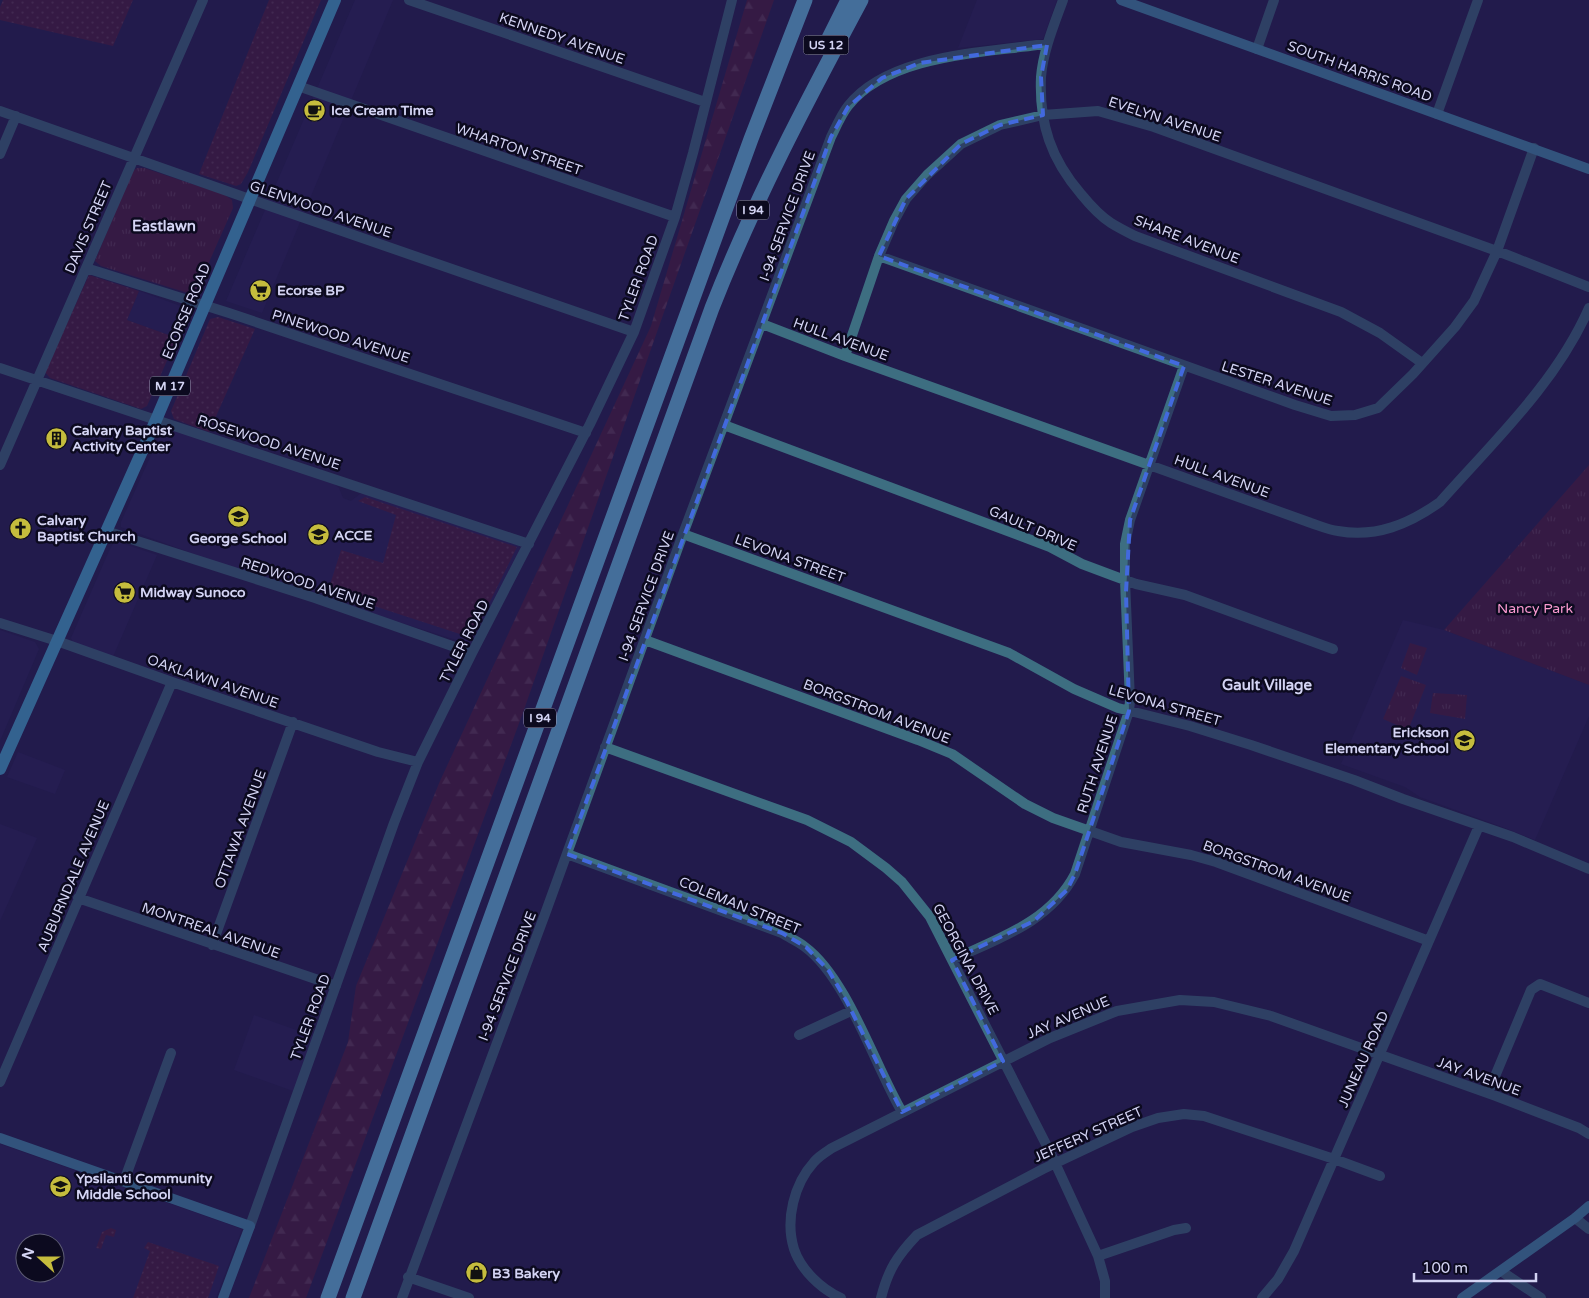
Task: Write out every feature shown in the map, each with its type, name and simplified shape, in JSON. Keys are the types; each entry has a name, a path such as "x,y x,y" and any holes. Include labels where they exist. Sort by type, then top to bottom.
{"highway":[{"name":"I 94","path":"328,1298 751,139 804,0"},
{"name":"US 12","path":"811,93 816,64 848,0"},
{"name":"I 94","path":"353,1298 712,308 748,220 811,93 861,0"}],"main road":[{"name":"ECORSE ROAD","path":"0,769 156,420 334,0"},
{"name":"SOUTH HARRIS ROAD","path":"1121,0 1589,169"},
{"path":"0,1138 250,1226"},
{"path":"1462,1298 1575,1218 1589,1206"},
{"name":"TYLER ROAD","path":"223,1298 250,1226"}],"street":[{"name":"DAVIS STREET","path":"0,465 203,0"},
{"name":"KENNEDY AVENUE","path":"409,0 705,102"},
{"name":"TYLER ROAD","path":"250,1226 394,823 418,762 586,432 634,332 675,217 694,153 705,102 732,0"},
{"name":"SHARE AVENUE","path":"1063,0 1047,45 1041,77 1043,115 1049,145 1068,179 1091,206 1111,223 1135,236 1341,312 1380,334 1422,363"},
{"path":"1257,49 1274,0"},
{"path":"1437,114 1478,0"},
{"name":"I-94 SERVICE DRIVE","path":"402,1298 408,1277 567,854 683,534 831,136 848,106 865,90 882,78 920,63 1037,44 1047,45"},
{"name":"WHARTON STREET","path":"298,86 675,217"},
{"name":"GLENWOOD AVENUE","path":"0,111 634,332"},
{"name":"EVELYN AVENUE","path":"845,356 891,226 906,199 927,175 961,144 1000,125 1043,115 1098,112 1164,130 1497,251 1589,287"},
{"path":"0,154 16,116"},
{"name":"LESTER AVENUE","path":"880,256 1184,366 1331,416 1355,415 1378,408 1396,392 1455,327 1474,301 1497,251 1534,148"},
{"name":"PINEWOOD AVENUE","path":"86,268 205,305 586,432"},
{"name":"HULL AVENUE","path":"762,324 845,356 1338,531 1371,532 1398,526 1420,517 1440,502 1540,389 1568,348 1589,308"},
{"name":"RUTH AVENUE","path":"952,960 1034,920 1052,906 1067,890 1075,874 1129,711 1125,580 1126,544 1130,520 1184,366"},
{"name":"ROSEWOOD AVENUE","path":"0,368 529,544"},
{"name":"GAULT DRIVE","path":"724,425 949,508 1125,580 1185,595 1333,649"},
{"name":"REDWOOD AVENUE","path":"106,531 315,598 472,653"},
{"name":"LEVONA STREET","path":"683,534 1009,653 1074,690 1118,708 1251,745 1354,780 1479,826 1513,836 1589,869"},
{"name":"OAKLAWN AVENUE","path":"0,623 378,752 418,762"},
{"name":"BORGSTROM AVENUE","path":"645,640 952,754 1025,804 1053,818 1089,832 1121,842 1191,855 1216,862 1429,941"},
{"name":"AUBURNDALE AVENUE","path":"0,1082 172,682"},
{"name":"OTTAWA AVENUE","path":"212,945 293,722"},
{"name":"GEORGINA DRIVE","path":"606,747 807,820 851,842 902,882 930,917 1054,1164 1098,1256 1105,1281 1105,1298"},
{"name":"JUNEAU ROAD","path":"1262,1298 1278,1279 1294,1251 1479,826"},
{"name":"COLEMAN STREET","path":"567,854 782,933 806,947 829,971 902,1112"},
{"name":"MONTREAL AVENUE","path":"78,898 336,986"},
{"path":"1488,1093 1531,990 1540,984 1589,1003"},
{"name":"JAY AVENUE","path":"841,1298 828,1292 806,1270 794,1249 791,1224 792,1206 800,1184 814,1162 832,1148 1003,1061 1050,1038 1117,1011 1180,1000 1214,1002 1271,1016 1488,1093 1558,1119 1589,1134"},
{"path":"799,1035 851,1011"},
{"path":"124,1181 171,1053"},
{"name":"JEFFERY STREET","path":"881,1298 886,1276 901,1251 917,1235 1054,1164 1132,1127 1158,1118 1184,1114 1204,1116 1334,1158 1380,1176"},
{"path":"1575,1218 1589,1229"},
{"path":"1098,1256 1174,1230 1186,1228"},
{"path":"1501,1271 1541,1298"},
{"path":"408,1277 469,1298"}],"highlighted area":[{"path":"1047,45 1041,77 1043,115 1000,125 961,144 906,199 879,256 1184,366 1130,520 1126,592 1129,711 1075,874 1067,890 1034,921 952,960 1003,1061 902,1112 847,1002 829,971 806,947 782,933 567,854 831,137 848,107 882,78 920,63"}],"shaded area":[{"path":"355,0 393,0 262,313 226,301"},
{"path":"977,0 1057,0 1043,39 958,48"},
{"path":"139,291 186,308 186,316 177,338 127,320"},
{"name":"ACCE","path":"169,429 333,483 339,488 343,498 351,501 360,494 366,494 517,544 520,547 519,553 474,641 466,643 386,618 304,589 213,561 121,527 121,522 161,433 163,430"},
{"path":"118,542 157,555 112,659 74,644 71,638 109,551 113,544"},
{"name":"Erickson Elementary School","path":"1403,620 1444,630 1589,685 1589,716 1535,840 1420,797 1405,787 1341,764"},
{"path":"0,630 35,642 39,649 0,741"},
{"path":"18,752 65,770 55,794 7,777"},
{"path":"0,824 37,838 0,921"},
{"path":"254,1015 313,1036 293,1091 234,1070"},
{"name":"Ypsilanti Community Middle School","path":"0,1144 242,1229 216,1298 0,1298"}],"green space":[{"path":"3,0 133,0 113,46 0,20 0,7"},
{"path":"269,0 321,0 248,172 241,184 236,186 199,174"},
{"path":"747,0 774,0 521,718 306,1298 249,1298 348,1042 356,986 440,781 651,326"},
{"path":"137,168 144,168 225,195 232,200 233,208 198,287 191,294 101,266 95,261 132,172"},
{"path":"89,275 139,291 127,320 177,338 147,406 141,409 50,378 45,372"},
{"path":"218,317 255,329 209,432 174,419 171,411 210,319"},
{"name":"Nancy Park","path":"1589,465 1589,685 1444,630"},
{"path":"365,497 517,547 472,638 328,591 341,550 383,563 396,515 358,501"},
{"path":"1410,643 1427,648 1417,675 1401,668"},
{"path":"1401,676 1426,685 1409,728 1407,727 1406,729 1383,719"},
{"path":"1433,693 1467,695 1465,719 1430,713"},
{"path":"111,1228 116,1230 114,1237 106,1235 101,1249 96,1248 102,1232"},
{"path":"148,1242 219,1266 208,1298 133,1298 150,1251 144,1248"}],"place":[{"name":"Ice Cream Time","path":"315,110"},
{"name":"Ecorse BP","path":"261,290"},
{"name":"Calvary Baptist Activity Center","path":"56,438"},
{"name":"George School","path":"238,516"},
{"name":"Calvary Baptist Church","path":"21,528"},
{"name":"ACCE","path":"318,535"},
{"name":"Midway Sunoco","path":"124,592"},
{"name":"Erickson Elementary School","path":"1465,740"},
{"name":"Ypsilanti Community Middle School","path":"60,1186"},
{"name":"B3 Bakery","path":"476,1273"}],"district":[{"name":"Eastlawn","path":"164,226"},
{"name":"Gault Village","path":"1267,685"}]}
